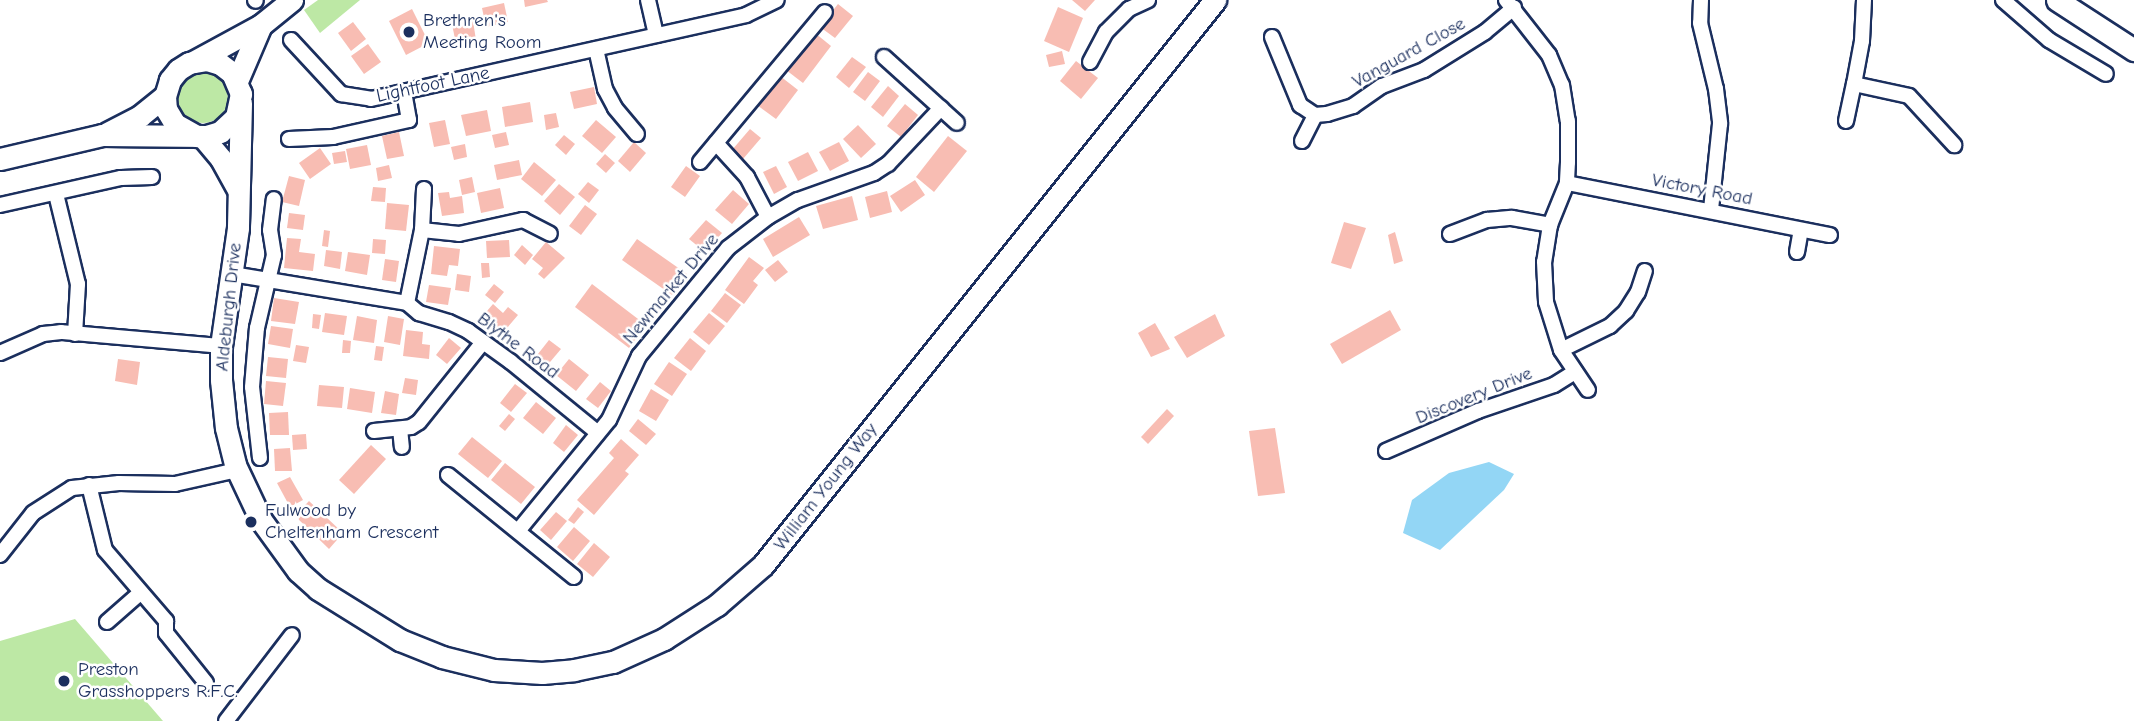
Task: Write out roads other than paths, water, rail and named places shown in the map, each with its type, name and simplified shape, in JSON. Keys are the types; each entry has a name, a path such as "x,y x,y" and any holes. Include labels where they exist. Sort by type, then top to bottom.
{"main road":[{"path":"0,159 102,135 140,116 165,96 175,73 261,11 292,0"},
{"name":"William Young Way","path":"298,571 342,607 400,640 442,657 494,670 542,673 613,662 641,652 687,626 745,584 763,565 1215,0"},
{"path":"2057,0 2134,50"},
{"path":"102,135 200,136 228,127 236,117 241,103 237,81 261,11"},
{"path":"193,62 207,60 220,64 237,81"},
{"path":"165,96 168,113 175,124 200,136 221,159 239,192"},
{"name":"Aldeburgh Drive","path":"241,103 239,192 232,274 221,346 223,402 237,470 261,520 298,571"}],"street":[{"path":"648,0 656,35"},
{"name":"Lightfoot Lane","path":"291,40 341,94 365,100 746,15 777,0"},
{"path":"1090,62 1106,32 1129,9 1148,0"},
{"path":"1701,0 1700,23 1716,89 1720,124 1711,210"},
{"path":"1846,121 1862,41 1864,0"},
{"path":"2003,0 2049,40 2106,74"},
{"path":"1510,4 1549,55 1562,85 1568,121 1566,183 1550,225 1544,262 1546,302 1561,350 1588,390"},
{"name":"Vanguard Close","path":"1315,115 1353,106 1382,86 1424,70 1485,32 1510,4"},
{"path":"700,162 825,12"},
{"path":"1272,37 1300,106 1315,115 1302,141"},
{"path":"596,49 605,89 615,108 638,134"},
{"path":"884,57 957,124"},
{"path":"1854,84 1909,96 1954,145"},
{"path":"289,139 333,137 409,120 404,93"},
{"name":"Newmarket Drive","path":"519,531 615,411 633,365 728,248 768,217 816,192 874,173 888,164 941,108"},
{"path":"716,143 747,177 768,217"},
{"path":"0,205 121,178 152,177"},
{"name":"Victory Road","path":"1566,183 1830,234"},
{"path":"407,303 422,230 424,189"},
{"path":"56,194 78,284 75,334"},
{"path":"260,458 252,387 257,328 274,255 270,230 274,199"},
{"path":"1450,234 1487,220 1512,218 1550,225"},
{"path":"422,230 459,234 523,220 550,234"},
{"path":"1797,252 1801,230"},
{"path":"1561,350 1610,326 1626,311 1638,292 1645,271"},
{"name":"Blythe Road","path":"232,274 267,282 407,303 419,313 468,331 598,433"},
{"path":"0,353 43,334 75,334 221,346"},
{"path":"374,431 400,429 419,422 483,342"},
{"name":"Discovery Drive","path":"1385,451 1478,411 1503,405 1554,385 1575,372"},
{"path":"400,429 402,447"},
{"path":"0,555 33,513 72,488 89,485 175,484 237,470"},
{"path":"448,475 574,577"},
{"path":"89,485 105,550 166,621 166,633 206,683"},
{"path":"107,622 140,593"},
{"path":"226,721 292,635"}],"water":[{"path":"1489,462 1514,474 1504,490 1440,550 1403,533 1412,500 1449,473"}],"place":[{"name":"Brethren's Meeting Room","path":"409,32"},
{"name":"Fulwood by Cheltenham Crescent","path":"251,522"},
{"name":"Preston Grasshoppers R.F.C.","path":"64,681"}]}
